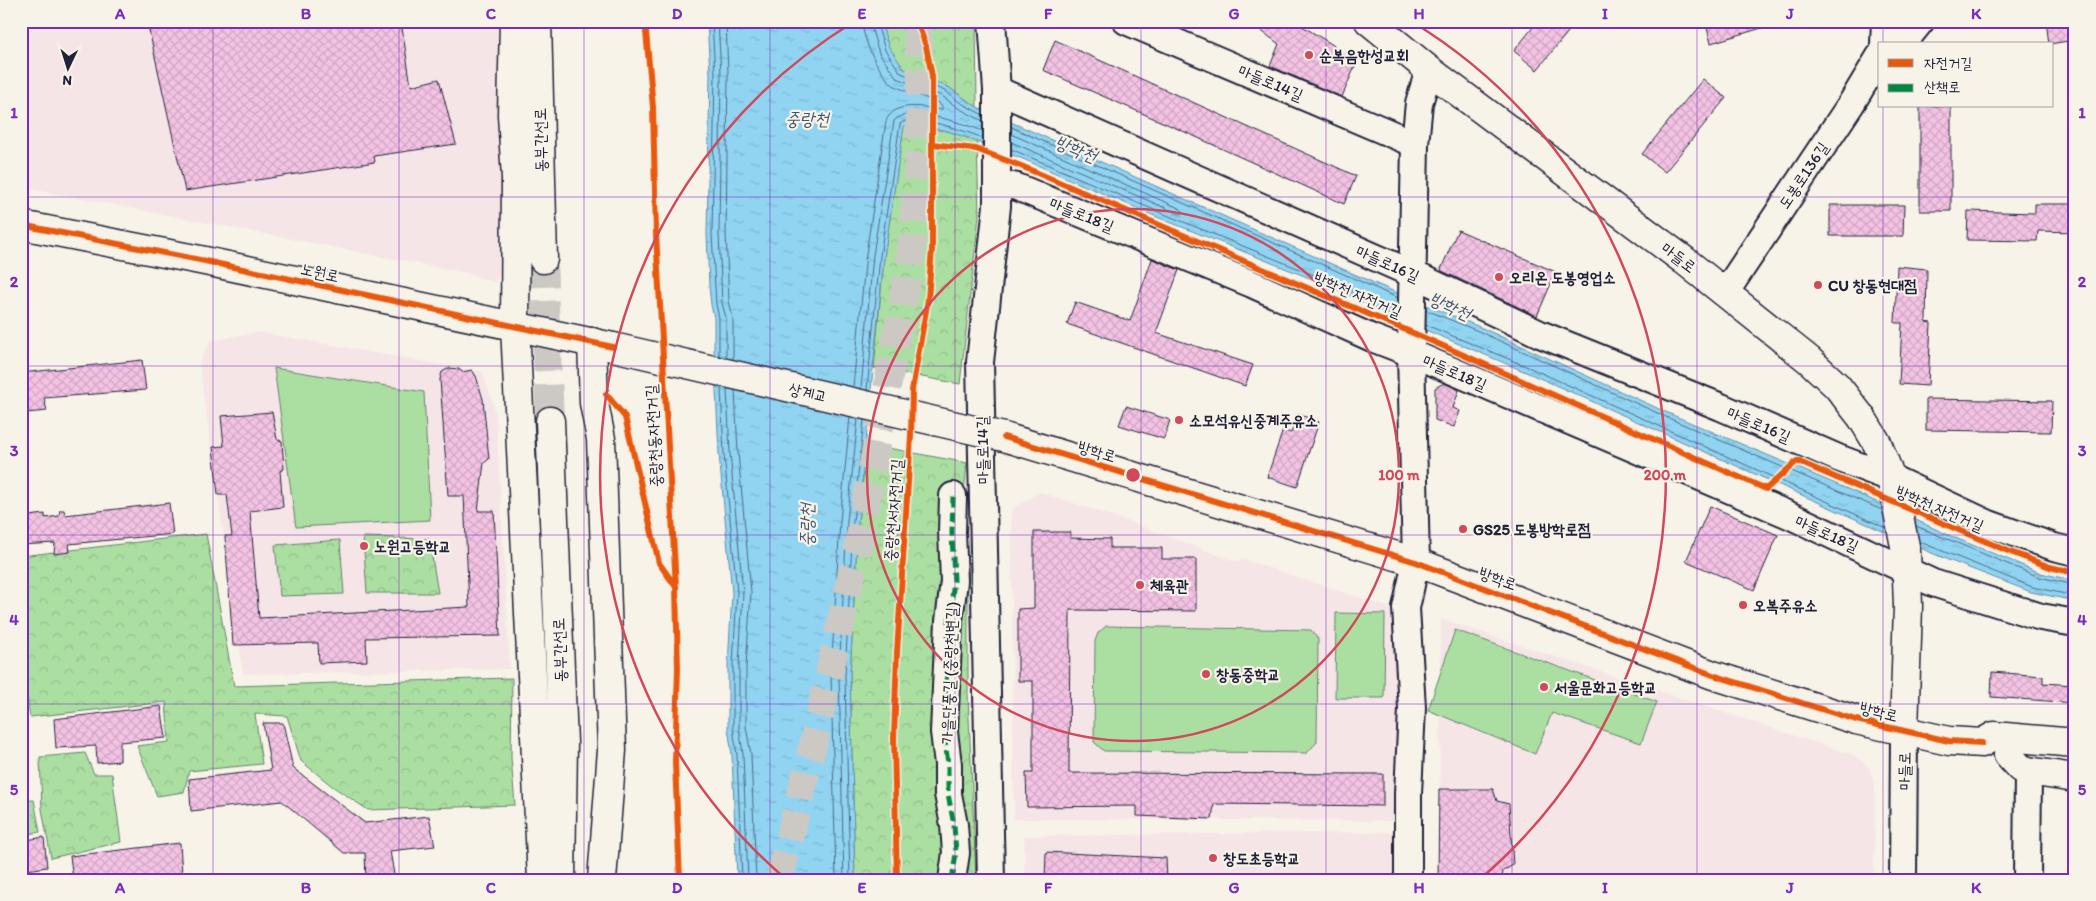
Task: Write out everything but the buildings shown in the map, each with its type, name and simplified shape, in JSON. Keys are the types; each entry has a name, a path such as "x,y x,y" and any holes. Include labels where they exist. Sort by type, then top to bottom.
{"main road":[{"path":"514,21 512,115 516,178 515,326 542,880"},
{"name":"동부간선로","path":"537,21 543,258"},
{"name":"마들로","path":"1369,21 1429,70 1725,293 1837,386 1862,418 1877,443 1893,484 1907,561 1904,731"},
{"name":"노원로","path":"21,225 602,344"},
{"path":"602,344 594,402 601,438 612,750 602,880"},
{"name":"상계교","path":"602,344 1004,437"},
{"name":"동부간선로","path":"550,420 563,743 561,880"},
{"name":"방학로","path":"1004,437 1416,562 1713,675 1856,720 1949,741 1982,743 1994,753 2075,761"},
{"path":"2075,730 2041,730 2018,755 2075,778"},
{"name":"방학로","path":"2018,755 2075,743"}],"street":[{"name":"마들로14길","path":"990,880 980,362 997,206 996,95 992,21"},
{"name":"마들로14길","path":"1126,21 1415,144"},
{"path":"1885,21 1886,42"},
{"path":"1887,42 1902,21"},
{"path":"1899,42 1908,37 1921,21"},
{"name":"도봉로136길","path":"1725,293 1851,104 1878,59"},
{"path":"1408,880 1408,794 1412,708 1406,608 1416,562 1411,346 1415,144 1419,103 1429,70"},
{"name":"마들로16길","path":"996,95 1540,334 1721,407 1893,484"},
{"name":"마들로18길","path":"998,172 1017,187 1252,284 1372,338 1411,346 1867,551 1907,561"},
{"path":"1893,484 1989,524 2054,547 2075,552"},
{"name":"가을단풍길 (중랑천변길)","path":"952,880 955,844 954,825 948,794 948,764 944,732 949,621 954,581 953,496"},
{"path":"1907,561 1933,583 2040,617 2075,623"},
{"name":"마들로","path":"1903,880 1904,731"},
{"path":"2018,755 2028,880"}],"shaded area":[{"path":"21,21 498,21 509,255 495,283 467,273 21,187"},
{"name":"노원고등학교","path":"259,332 483,372 496,414 510,669 243,674 199,363 210,341"},
{"name":"창동중학교","path":"1040,492 1133,523 1234,561 1245,560 1397,610 1403,821 1014,819 1011,510"},
{"name":"서울문화고등학교","path":"1441,619 1853,755 1869,767 1875,785 1874,880 1439,880"},
{"name":"창도초등학교","path":"1402,832 1401,880 1025,880 1024,836"}],"green space":[{"path":"880,21 976,21 977,107 948,87 904,69 889,48"},
{"path":"904,125 948,131 977,141 979,216 960,384 874,368 884,257"},
{"path":"274,368 424,392 430,520 296,527"},
{"path":"867,444 967,463 963,503 968,569 968,694 976,880 855,880 850,676 858,522"},
{"path":"206,534 234,686 512,678 511,758 515,805 368,810 332,786 301,761 287,716 255,714 262,764 189,771 184,792 157,796 137,746 169,742 166,702 30,717 24,680 21,680 21,556"},
{"path":"363,537 429,539 438,593 367,593"},
{"path":"340,540 344,594 280,596 275,545"},
{"path":"1336,613 1385,614 1384,698 1335,698"},
{"path":"1106,626 1311,630 1318,639 1317,742 1307,753 1104,751 1094,742 1095,641 1098,633"},
{"path":"1455,630 1657,702 1641,743 1552,713 1535,754 1428,710"},
{"path":"85,753 94,774 112,774 121,842 51,858 42,809 40,757"},
{"path":"34,800 40,832 21,835 21,801"}],"water":[{"name":"중랑천","path":"707,21 880,21 889,47 904,69 948,87 977,107 1388,289 1480,327 1668,413 1857,493 1953,537 2041,573 2075,581 2075,601 2031,592 1943,558 1526,372 1385,313 1332,287 1157,217 1023,159 948,131 904,126 884,257 858,522 850,676 855,880 737,880 732,755 728,728 728,665 732,593 719,454 714,318 709,286 707,234 710,74"}],"tunnel":[{"path":"779,880 814,741 859,541 910,262 918,176 921,80 917,21"},
{"path":"543,259 550,421"}],"marked path":[{"path":"952,880 956,853 954,825 948,794 948,764 944,732 949,621 954,581 953,496"}],"cycle path":[{"name":"중랑천동자전거길","path":"645,21 653,107 656,234 676,587 678,668 675,762 680,880"},
{"name":"중랑천서자전거길","path":"897,880 894,738 897,652 911,436 912,390 928,299 932,249 932,76 926,46 917,21"},
{"name":"방학천 자전거길","path":"932,144 976,149 1021,166 1434,342 1766,489 1797,461 2008,551 2050,567 2075,573"},
{"path":"21,225 200,260 613,347"},
{"name":"중랑천동자전거길","path":"606,394 625,417 659,563 676,587"},
{"path":"1004,437 1416,562 1713,675 1856,720 1949,741 1982,743"}],"place":[{"name":"순복음한성교회","path":"1309,55"},
{"name":"오리온 도봉영업소","path":"1499,277"},
{"name":"CU 창동현대점","path":"1818,285"},
{"name":"소모석유신중계주유소","path":"1179,420"},
{"name":"GS25 도봉방학로점","path":"1463,529"},
{"name":"노원고등학교","path":"364,546"},
{"name":"체육관","path":"1140,585"},
{"name":"오복주유소","path":"1743,605"},
{"name":"창동중학교","path":"1206,674"},
{"name":"서울문화고등학교","path":"1544,687"},
{"name":"창도초등학교","path":"1213,858"}],"water label":[{"name":"방학천","path":"1076,149"},
{"name":"방학천","path":"1450,306"}]}
